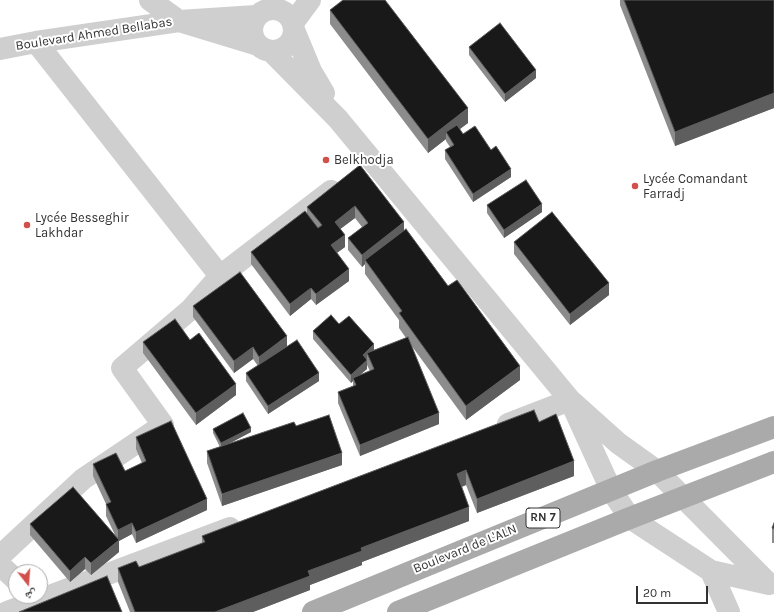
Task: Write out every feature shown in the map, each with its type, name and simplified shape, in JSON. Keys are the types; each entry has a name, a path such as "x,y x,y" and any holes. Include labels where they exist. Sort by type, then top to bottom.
{"main road":[{"name":"Boulevard de L'ALN","path":"313,612 657,471 774,427"},
{"name":"RN 7","path":"398,612 630,518 774,462"}],"street":[{"name":"Boulevard Ahmed Bellabas","path":"150,0 179,21"},
{"path":"179,21 278,51 290,43 294,27 310,0"},
{"path":"270,8 253,21 252,34 264,48 338,119 570,400 618,444 657,471 682,498 772,586"},
{"path":"179,21 270,8 286,13 294,27 311,71 338,119"},
{"name":"Boulevard Ahmed Bellabas","path":"0,49 36,42 179,21"},
{"path":"36,42 220,276"},
{"path":"0,556 83,479 163,425 122,368 191,309 220,276 372,160"},
{"path":"489,431 570,400"},
{"path":"570,400 611,490 630,518 710,571 772,586"},
{"path":"48,593 252,520"},
{"path":"0,565 8,572"},
{"path":"710,571 729,612"},
{"path":"7,612 23,604"}],"building":[{"path":"343,0 385,0 468,108 428,139 330,10"},
{"path":"624,0 774,0 774,93 675,132"},
{"path":"500,23 536,70 505,94 469,47"},
{"path":"457,125 463,134 475,126 491,150 496,146 511,169 473,194 445,150 454,145 446,132"},
{"path":"360,165 404,222 362,255 348,238 368,223 355,206 335,222 345,235 331,245 349,269 316,294 311,288 290,304 251,252 305,211 318,228 322,225 307,207"},
{"path":"526,180 542,204 504,230 487,205"},
{"path":"552,212 609,283 570,314 514,242"},
{"path":"406,229 448,286 457,280 520,366 466,406 399,313 402,311 365,260"},
{"path":"240,272 287,336 259,357 253,347 234,361 193,306"},
{"path":"331,315 339,324 349,316 374,344 363,355 367,360 351,375 313,331"},
{"path":"175,319 190,340 199,333 236,384 196,413 143,342"},
{"path":"408,337 439,413 360,445 338,392 356,385 353,378 374,369 367,353"},
{"path":"297,340 319,373 268,406 246,373"},
{"path":"534,410 539,422 556,414 574,461 477,499 466,470 457,474 469,507 361,548 362,551 308,571 310,576 215,612 135,612 118,568 136,561 139,567 205,542 202,536"},
{"path":"243,413 251,428 221,443 213,429"},
{"path":"329,415 342,453 222,494 207,451 294,422 296,426"},
{"path":"171,421 207,499 136,532 132,523 118,530 106,504 111,502 93,464 116,453 125,471 146,461 136,437"},
{"path":"73,487 119,540 91,563 85,557 70,571 30,524"},
{"path":"107,576 122,612 19,612 39,604 48,604 48,600"}],"place":[{"name":"Belkhodja","path":"326,160"},
{"name":"Lycée Comandant Farradj","path":"635,186"},
{"name":"Lycée Besseghir Lakhdar","path":"27,225"}]}
